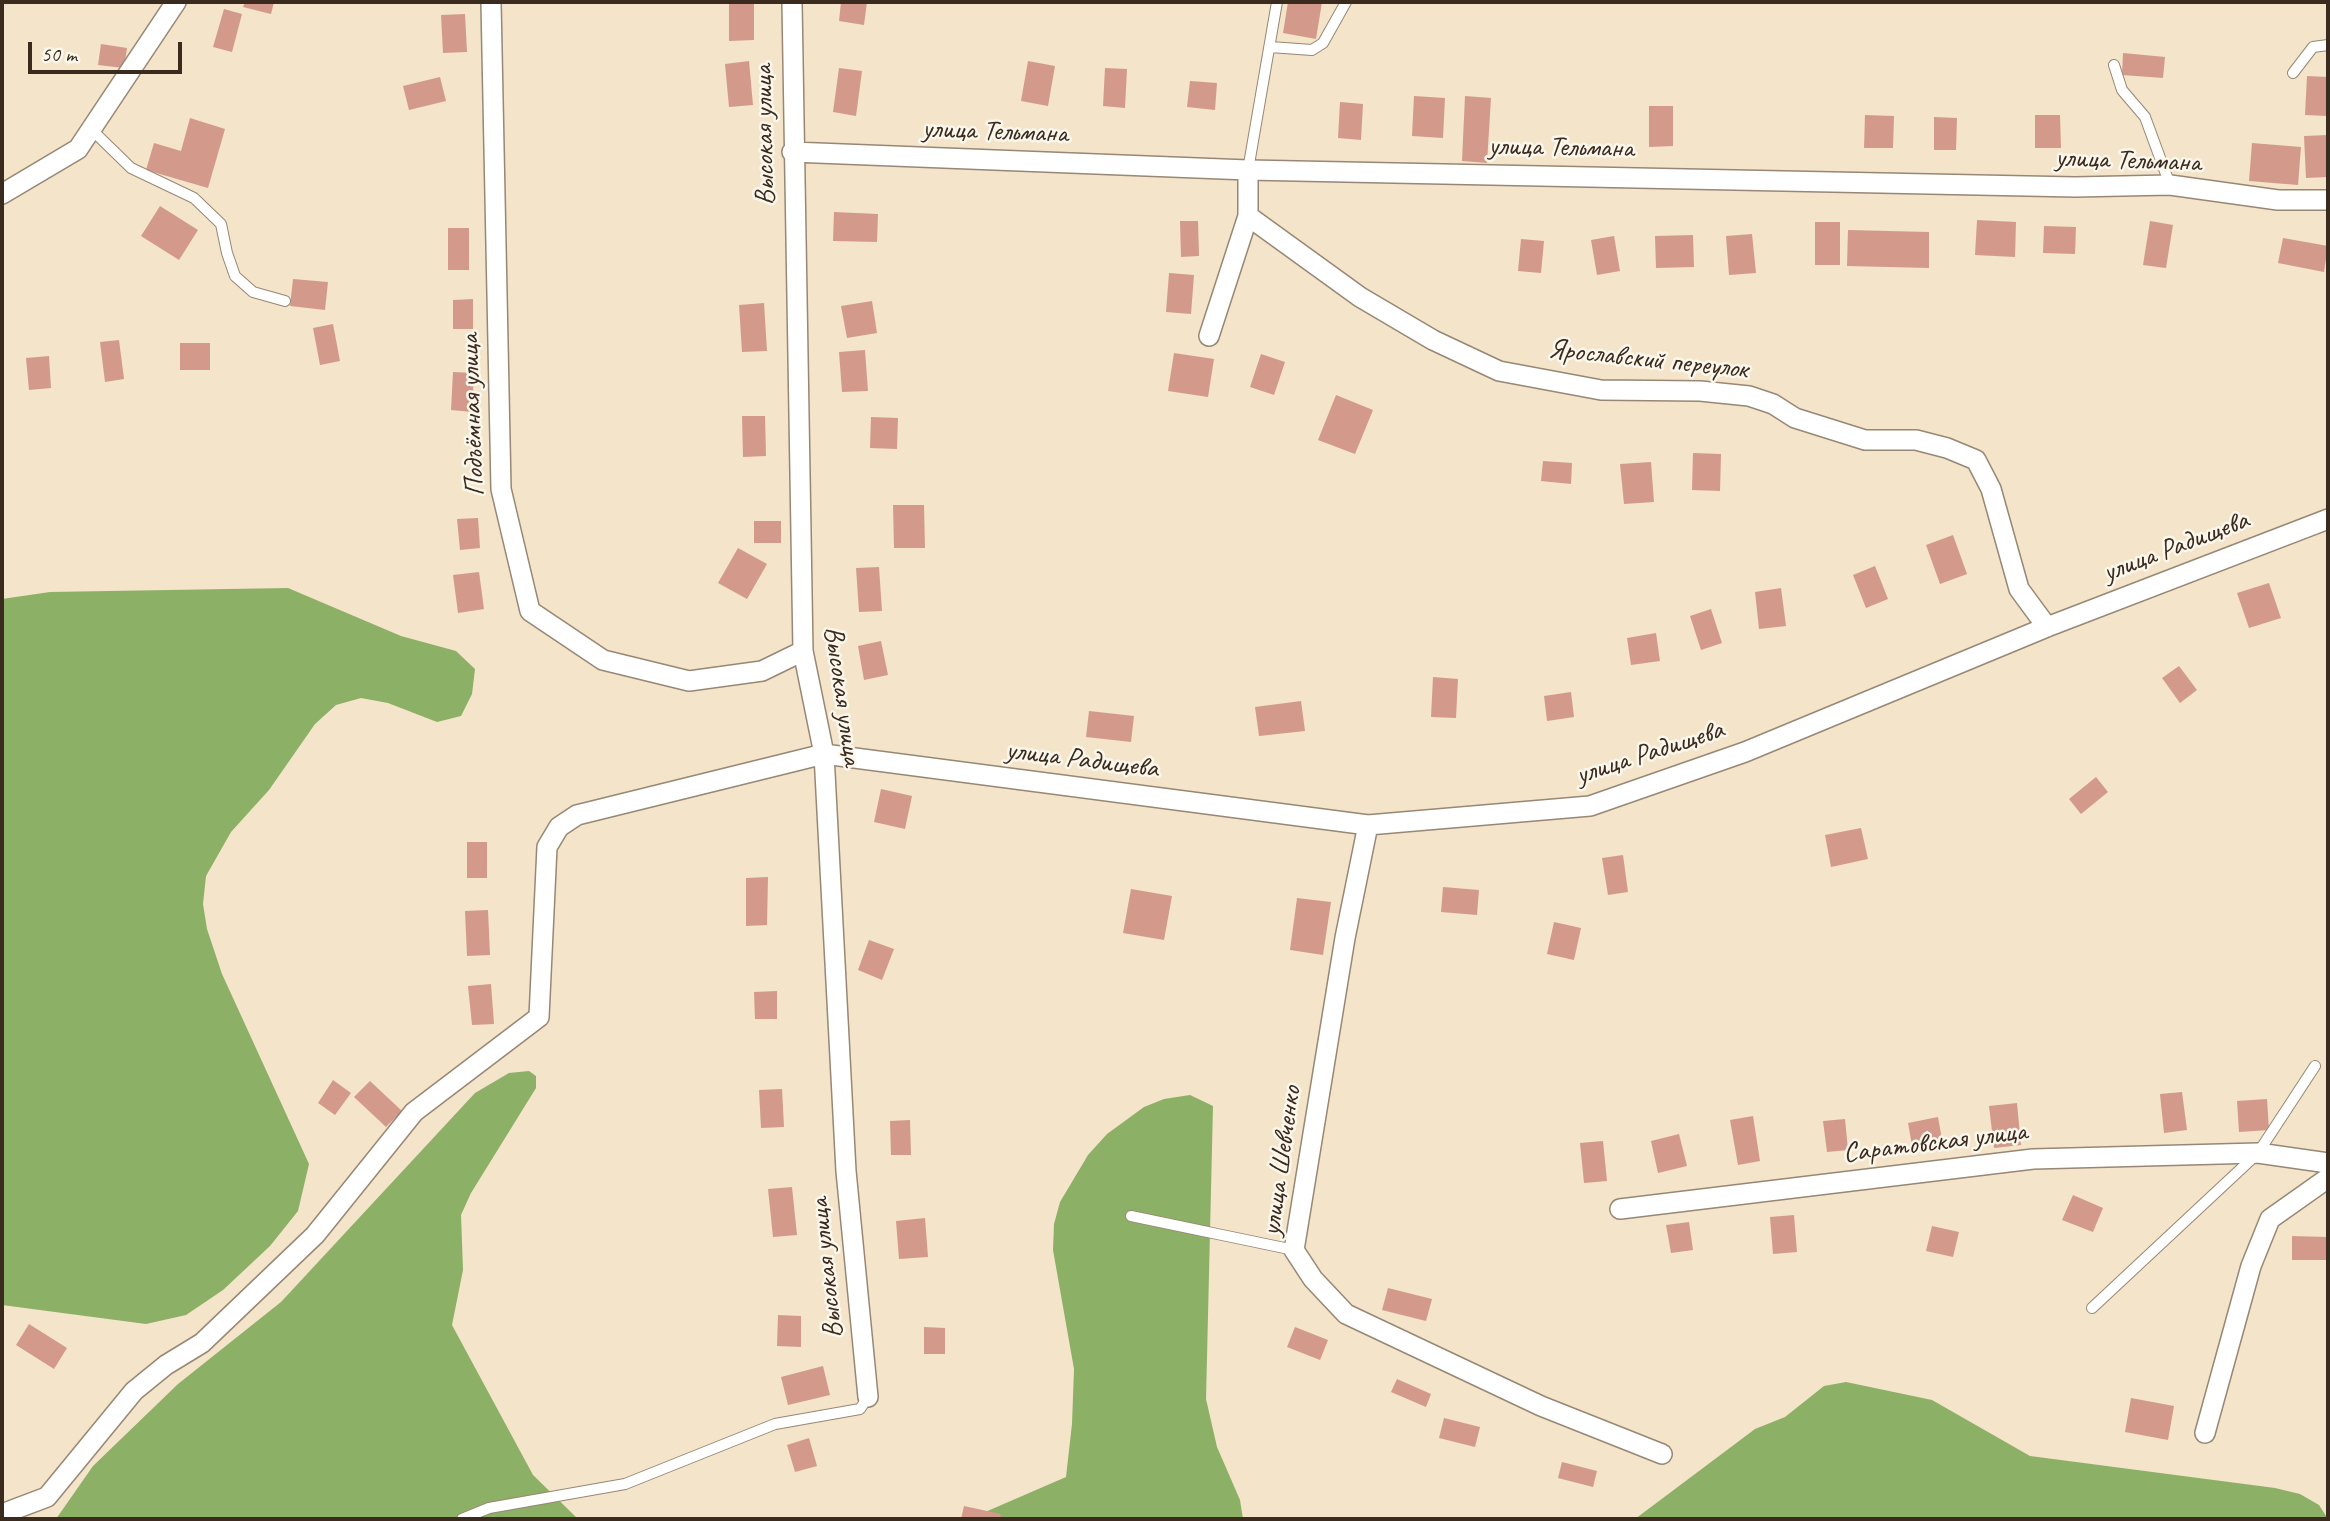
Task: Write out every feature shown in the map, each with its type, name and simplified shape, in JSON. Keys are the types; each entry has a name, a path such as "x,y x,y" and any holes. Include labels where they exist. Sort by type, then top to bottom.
{"street":[{"path":"2,194 78,149 176,2"},
{"name":"Подъёмная улица","path":"491,2 501,489 530,611 603,660 689,681 762,671 803,651"},
{"name":"Высокая улица","path":"792,2 792,152 803,651 824,754 846,1171 868,1397"},
{"name":"улица Тельмана","path":"792,152 1248,170 2075,187 2169,185 2278,201 2328,200"},
{"path":"1209,336 1248,216 1248,170"},
{"name":"Ярославский переулок","path":"1248,216 1360,297 1433,340 1499,371 1601,390 1700,391 1749,396 1773,404 1795,418 1865,440 1916,440 1976,460 1991,489 2020,589 2046,627"},
{"name":"улица Радищева","path":"824,754 1368,825 1590,806 1745,752 2046,627 2328,519"},
{"path":"2,1514 47,1497 134,1391 166,1365 202,1343 315,1235 414,1112 539,1017 547,847 559,827 577,815 824,754"},
{"name":"улица Шевченко","path":"1368,825 1345,938 1294,1250 1313,1279 1346,1314 1541,1406 1662,1454"},
{"name":"Саратовская улица","path":"1620,1209 2033,1159 2258,1153 2328,1163"},
{"path":"2204,1433 2250,1266 2270,1219 2328,1178"}],"lane":[{"path":"1248,170 1277,2"},
{"path":"1270,47 1312,50 1323,43 1346,2"},
{"path":"2292,73 2313,47 2328,45"},
{"path":"2115,65 2122,90 2145,117 2169,185"},
{"path":"91,129 131,168 194,198 222,224 226,253 235,276 253,292 285,301"},
{"path":"2092,1308 2258,1153 2315,1066"},
{"path":"1131,1216 1294,1250"},
{"path":"462,1519 489,1508 625,1484 775,1424 860,1409 868,1397"}],"green space":[{"path":"288,588 401,636 456,651 475,669 472,694 461,716 437,722 388,703 361,698 336,705 315,724 269,790 231,832 206,876 203,904 207,929 222,974 309,1164 298,1211 270,1246 223,1290 186,1315 146,1324 2,1305 2,599 50,592"},
{"path":"529,1071 536,1076 536,1088 471,1193 461,1215 463,1270 452,1325 533,1475 578,1519 56,1519 93,1466 178,1384 281,1302 475,1093 509,1073"},
{"path":"1190,1095 1213,1106 1206,1399 1217,1447 1240,1500 1243,1519 969,1519 1066,1477 1074,1369 1053,1250 1054,1224 1060,1202 1088,1155 1107,1134 1144,1107 1164,1099"},
{"path":"1846,1382 1932,1400 2030,1456 2275,1488 2300,1494 2319,1505 2328,1519 1635,1519 1755,1429 1785,1417 1824,1386"}],"building":[{"path":"245,2 274,2 271,14 243,7"},
{"path":"729,2 754,2 754,40 729,41"},
{"path":"841,2 867,2 864,25 839,21"},
{"path":"1288,2 1322,2 1316,39 1283,33"},
{"path":"224,9 242,14 232,52 213,47"},
{"path":"465,14 467,52 443,53 441,15"},
{"path":"101,44 127,48 124,68 98,65"},
{"path":"2123,53 2165,57 2163,78 2122,75"},
{"path":"749,61 753,105 729,107 725,64"},
{"path":"1028,61 1055,66 1048,106 1021,101"},
{"path":"839,68 862,71 856,116 833,112"},
{"path":"1105,68 1127,69 1125,108 1103,106"},
{"path":"2307,76 2328,77 2328,116 2305,115"},
{"path":"440,77 446,101 409,110 403,86"},
{"path":"1190,81 1217,83 1215,110 1187,107"},
{"path":"1414,96 1445,98 1443,138 1412,136"},
{"path":"1465,96 1491,98 1487,163 1462,161"},
{"path":"1340,102 1363,104 1361,140 1338,138"},
{"path":"1649,106 1673,106 1673,146 1649,147"},
{"path":"1865,115 1894,116 1893,148 1864,148"},
{"path":"2035,115 2060,115 2061,148 2035,148"},
{"path":"1934,117 1957,118 1956,150 1934,150"},
{"path":"190,118 225,129 208,188 146,170 154,143 181,151"},
{"path":"2328,135 2328,177 2306,178 2304,136"},
{"path":"2252,143 2301,147 2298,185 2249,181"},
{"path":"160,206 198,230 179,260 141,236"},
{"path":"834,212 878,214 877,242 833,241"},
{"path":"1977,220 2016,222 2015,257 1975,255"},
{"path":"1180,221 1198,221 1199,256 1181,257"},
{"path":"2150,221 2173,225 2166,268 2143,265"},
{"path":"1815,222 1840,222 1840,265 1815,265"},
{"path":"2044,226 2076,227 2075,254 2043,253"},
{"path":"448,228 469,228 469,270 448,270"},
{"path":"1848,230 1929,232 1929,268 1847,266"},
{"path":"1752,234 1756,273 1729,275 1726,236"},
{"path":"1693,235 1694,267 1656,268 1655,236"},
{"path":"1614,236 1620,271 1597,275 1591,240"},
{"path":"2283,238 2328,246 2324,272 2278,263"},
{"path":"1521,239 1544,241 1541,273 1518,271"},
{"path":"1169,273 1194,275 1191,314 1166,312"},
{"path":"293,279 328,282 325,310 290,306"},
{"path":"473,299 473,329 453,329 453,300"},
{"path":"872,301 877,333 847,338 841,306"},
{"path":"764,303 767,351 742,352 739,305"},
{"path":"333,324 340,361 320,365 313,328"},
{"path":"119,340 124,379 105,382 100,342"},
{"path":"180,343 210,343 210,370 180,370"},
{"path":"865,350 868,391 842,392 839,352"},
{"path":"1174,353 1214,359 1208,397 1168,391"},
{"path":"1261,354 1285,362 1274,395 1250,387"},
{"path":"49,356 51,388 29,390 26,358"},
{"path":"453,372 474,373 472,412 451,410"},
{"path":"1336,395 1373,410 1355,454 1318,440"},
{"path":"742,416 765,416 766,456 743,457"},
{"path":"871,417 898,418 897,449 870,448"},
{"path":"1693,453 1721,454 1720,491 1692,490"},
{"path":"1543,461 1572,463 1571,484 1541,481"},
{"path":"1651,462 1654,502 1624,504 1620,464"},
{"path":"893,505 924,505 925,548 894,548"},
{"path":"478,518 480,548 460,550 457,519"},
{"path":"754,521 781,521 781,543 754,543"},
{"path":"1953,535 1967,574 1940,584 1926,545"},
{"path":"738,548 767,564 747,599 718,583"},
{"path":"1875,566 1888,599 1866,608 1853,575"},
{"path":"879,567 882,611 859,612 856,568"},
{"path":"479,572 484,609 458,613 453,575"},
{"path":"2269,583 2281,618 2249,628 2237,593"},
{"path":"1781,588 1786,626 1759,629 1755,592"},
{"path":"1711,609 1722,643 1701,650 1690,616"},
{"path":"1656,633 1660,661 1631,665 1627,638"},
{"path":"881,641 888,675 864,680 858,646"},
{"path":"2179,666 2197,690 2180,703 2162,678"},
{"path":"1433,677 1458,679 1456,718 1431,717"},
{"path":"1571,692 1574,717 1547,721 1544,696"},
{"path":"1301,701 1305,731 1259,736 1255,707"},
{"path":"1089,711 1134,716 1131,742 1086,737"},
{"path":"2096,777 2108,792 2081,814 2069,799"},
{"path":"881,789 912,796 905,829 874,822"},
{"path":"1861,828 1868,859 1831,867 1825,835"},
{"path":"467,842 487,842 487,878 467,878"},
{"path":"1623,855 1628,892 1608,895 1602,858"},
{"path":"768,877 767,925 746,926 746,878"},
{"path":"1443,887 1479,890 1477,915 1441,912"},
{"path":"1131,889 1172,896 1164,940 1123,933"},
{"path":"1297,898 1331,902 1323,955 1290,950"},
{"path":"488,910 490,955 467,956 465,911"},
{"path":"1554,922 1581,928 1574,960 1547,954"},
{"path":"869,940 894,949 882,980 858,970"},
{"path":"491,984 494,1024 472,1025 468,986"},
{"path":"777,991 777,1019 755,1019 754,992"},
{"path":"333,1080 351,1093 335,1115 318,1103"},
{"path":"370,1081 402,1111 386,1127 354,1097"},
{"path":"782,1089 784,1127 761,1128 759,1090"},
{"path":"2182,1092 2187,1130 2164,1133 2160,1094"},
{"path":"2267,1099 2269,1130 2239,1132 2237,1101"},
{"path":"2017,1103 2021,1145 1994,1148 1989,1106"},
{"path":"1753,1116 1760,1161 1738,1165 1730,1120"},
{"path":"1938,1117 1943,1145 1913,1151 1908,1123"},
{"path":"1845,1119 1848,1150 1827,1152 1823,1121"},
{"path":"910,1120 911,1155 891,1155 890,1121"},
{"path":"1679,1134 1687,1166 1658,1173 1651,1141"},
{"path":"1603,1141 1607,1181 1584,1183 1580,1143"},
{"path":"792,1187 797,1235 773,1237 768,1189"},
{"path":"2073,1195 2103,1208 2093,1232 2062,1220"},
{"path":"1794,1215 1797,1252 1773,1254 1770,1217"},
{"path":"925,1218 928,1257 899,1259 896,1221"},
{"path":"1689,1222 1693,1250 1671,1253 1666,1225"},
{"path":"1932,1226 1959,1232 1953,1257 1926,1251"},
{"path":"2292,1236 2327,1237 2327,1260 2292,1260"},
{"path":"1388,1288 1432,1299 1426,1321 1382,1310"},
{"path":"778,1315 801,1316 801,1347 777,1346"},
{"path":"29,1324 67,1348 54,1369 16,1345"},
{"path":"924,1327 945,1328 945,1354 924,1354"},
{"path":"1295,1327 1328,1340 1320,1360 1287,1347"},
{"path":"823,1366 830,1395 788,1405 781,1377"},
{"path":"1397,1379 1431,1394 1426,1407 1391,1392"},
{"path":"2131,1398 2174,1406 2168,1440 2125,1432"},
{"path":"1444,1418 1480,1427 1475,1447 1439,1438"},
{"path":"809,1438 817,1466 795,1472 787,1445"},
{"path":"1562,1462 1597,1471 1593,1487 1558,1478"},
{"path":"964,1506 1001,1514 1000,1519 961,1519"}]}
